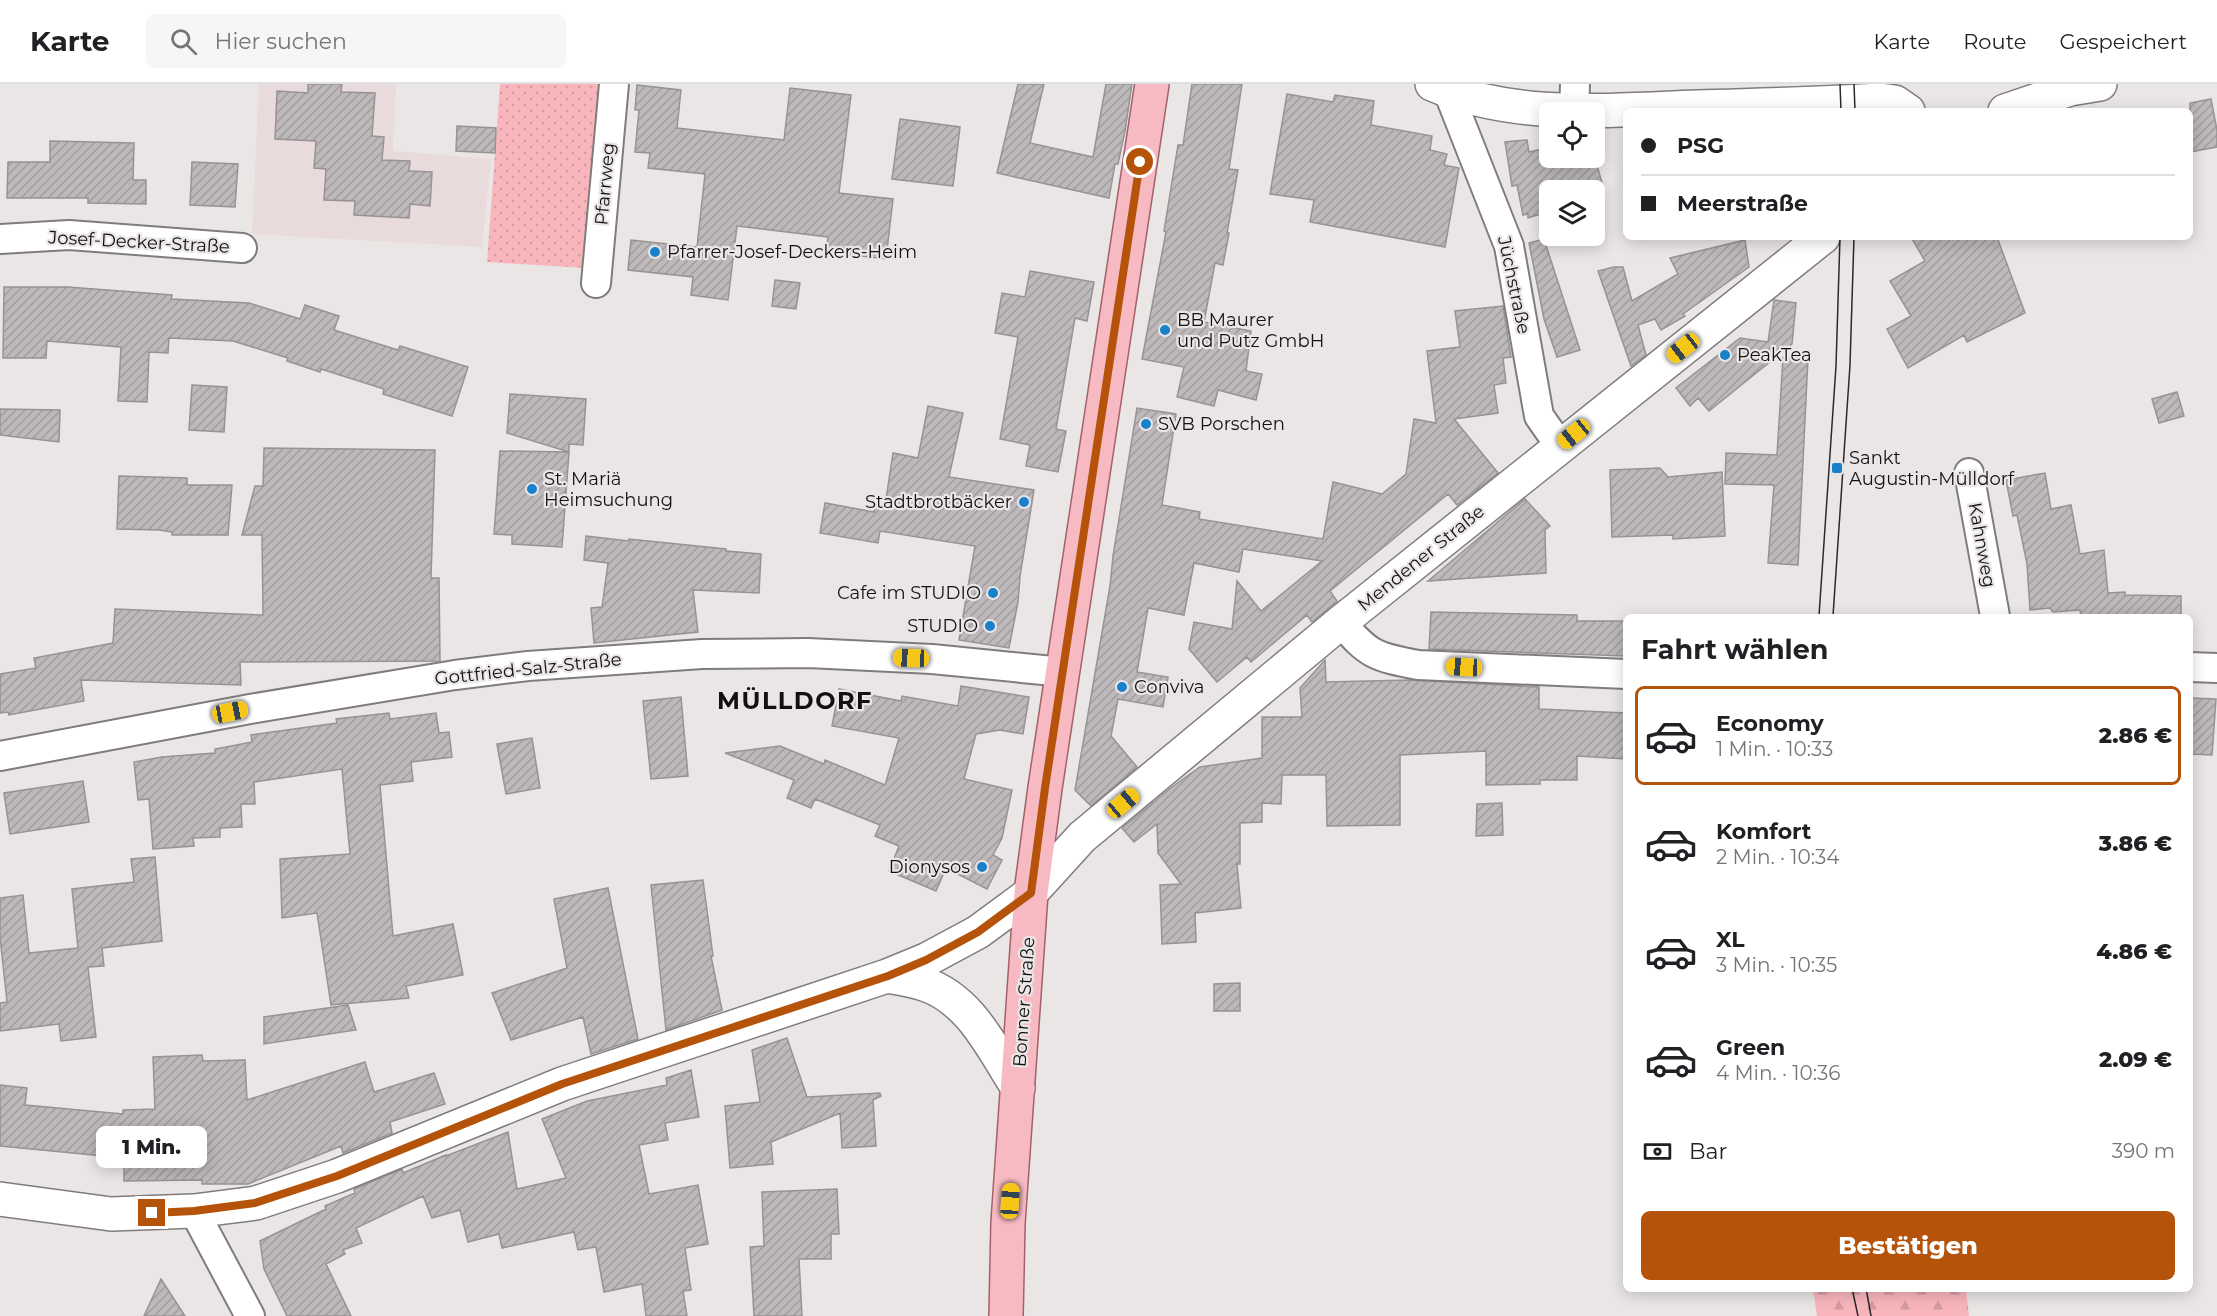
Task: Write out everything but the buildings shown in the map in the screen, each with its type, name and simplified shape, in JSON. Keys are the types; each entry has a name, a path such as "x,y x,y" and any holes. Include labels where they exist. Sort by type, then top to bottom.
{"main road":[{"name":"Bonner Straße","path":"1006,1316 1008,1223 1031,893 1152,84"}],"street":[{"name":"Pfarrweg","path":"596,284 614,84"},
{"path":"2015,108 2070,89 2100,84"},
{"path":"1439,87 1508,106 1575,98 1880,100 1894,102 1903,108"},
{"name":"Jüchstraße","path":"1439,87 1509,246 1539,416 1560,446"},
{"name":"Josef-Decker-Straße","path":"0,239 69,235 242,248"},
{"name":"Mendener Straße","path":"0,1199 111,1214 194,1211 255,1203 337,1176 562,1084 888,976 926,960 978,932 1031,893 1082,837 1341,622 1819,240"},
{"name":"Kahnweg","path":"1969,473 1995,614"},
{"path":"1341,622 1360,645 1384,659 1418,665 1623,674"},
{"name":"Gottfried-Salz-Straße","path":"0,756 250,708 455,675 528,666 702,654 808,653 932,659 1063,672"},
{"path":"2193,667 2217,668"},
{"path":"888,976 924,984 950,996 970,1015 1018,1088"},
{"path":"194,1211 250,1316"}],"shaded area":[{"path":"259,84 396,84 393,151 491,159 482,247 252,234"}],"green space":[{"path":"500,84 603,84 585,268 487,262"},
{"path":"1813,1292 1966,1292 1969,1316 1817,1316"}],"tram line":[{"path":"1840,84 1841,108"},
{"path":"1854,84 1855,108"},
{"path":"1819,614 1836,366 1840,240"},
{"path":"1833,614 1850,365 1854,240"},
{"path":"1853,1292 1858,1316"},
{"path":"1867,1292 1871,1316"}],"place":[{"name":"Pfarrer-Josef-Deckers-Heim","path":"655,252"},
{"name":"BB Maurer und Putz GmbH","path":"1165,330"},
{"name":"PeakTea","path":"1725,355"},
{"name":"SVB Porschen","path":"1146,424"},
{"name":"Sankt Augustin-Mülldorf","path":"1837,468"},
{"name":"St. Mariä Heimsuchung","path":"532,489"},
{"name":"Stadtbrotbäcker","path":"1024,502"},
{"name":"Cafe im STUDIO","path":"993,593"},
{"name":"STUDIO","path":"990,626"},
{"name":"Conviva","path":"1122,687"},
{"name":"Dionysos","path":"982,867"}],"district":[{"name":"MÜLLDORF","path":"795,700"}],"route":[{"path":"152,1213 194,1211 255,1203 337,1176 562,1084 888,976 926,960 978,932 1031,893 1140,162"}]}
